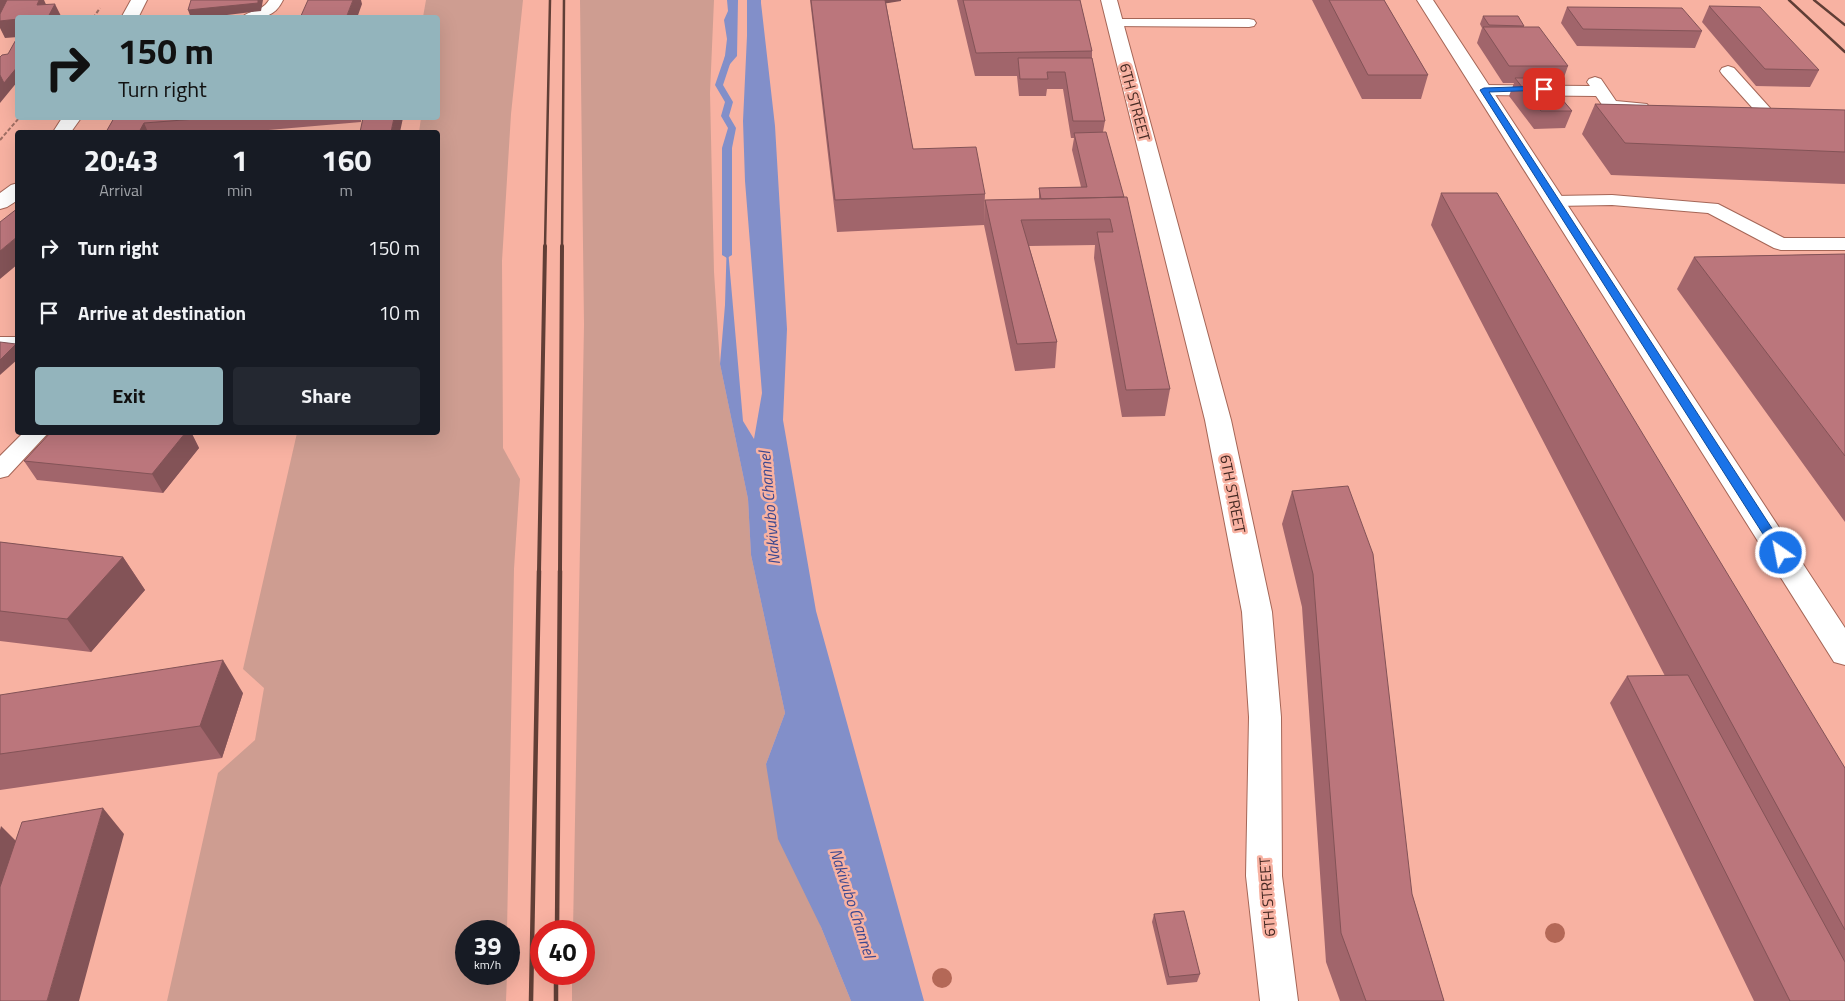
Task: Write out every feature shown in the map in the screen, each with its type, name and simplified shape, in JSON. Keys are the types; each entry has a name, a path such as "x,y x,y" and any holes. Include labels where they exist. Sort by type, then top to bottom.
{"street":[{"path":"131,15 139,0"},
{"path":"1425,0 1845,652"},
{"name":"6TH STREET","path":"1112,12 1218,420 1257,612 1265,717 1264,876 1279,1001"},
{"path":"0,184 15,173"},
{"path":"0,203 15,192"}],"lane":[{"path":"257,15 268,11 276,0"},
{"path":"1112,12 1249,23"},
{"path":"1728,71 1764,111"},
{"path":"1484,90 1598,86 1611,106 1659,108"},
{"path":"1745,110 1784,112"},
{"path":"1555,201 1612,200 1712,208 1781,244 1845,244"},
{"path":"0,343 15,343"},
{"path":"0,470 35,435"}],"path":[{"path":"0,140 17,120"}],"shaded area":[{"path":"426,0 523,0 511,114 502,261 503,448 520,479 514,569 507,920 455,920 455,985 507,985 506,1001 167,1001 218,773 255,740 264,688 243,669 297,435 440,435 440,130 419,130 421,120 440,120 440,15 423,15"},
{"path":"580,0 714,0 710,93 714,272 720,364 748,499 751,555 785,713 766,764 821,927 851,1001 572,1001 572,985 595,985 595,920 573,920 584,325"}],"water":[{"path":"727,0 738,0 737,56 723,72 727,39 724,20 728,11"},
{"name":"Nakivubo Channel","path":"747,0 761,0 775,126 787,329 783,420 816,611 924,1001 851,1001 821,927 778,839 766,764 785,713 751,555 748,499 720,364 725,305 727,238 743,421 754,439 762,393 745,181 743,121"}],"building":[{"path":"7,0 39,0 37,5 55,4 49,15 15,15 15,19 0,21 0,14"},
{"path":"191,0 258,0 258,3 188,10"},
{"path":"308,0 353,0 347,15 301,15"},
{"path":"811,0 885,0 913,149 976,147 985,194 835,200"},
{"path":"963,0 1080,0 1092,51 976,53"},
{"path":"1329,0 1384,0 1428,75 1368,75"},
{"path":"1709,6 1760,7 1819,70 1765,69"},
{"path":"1567,7 1682,8 1702,31 1583,29"},
{"path":"1483,16 1518,16 1524,26 1489,25"},
{"path":"1483,27 1539,27 1568,66 1509,66"},
{"path":"15,41 15,70 4,83 0,75 0,57 8,54"},
{"path":"1018,58 1092,58 1105,121 1073,121 1065,72 1047,72 1048,79 1020,79"},
{"path":"1515,78 1544,78 1572,111 1541,111"},
{"path":"1595,104 1845,110 1845,152 1625,143"},
{"path":"113,120 183,120 144,123 140,130 107,130"},
{"path":"363,120 394,120 391,130 360,130"},
{"path":"1106,132 1124,197 1041,199 1039,188 1087,187 1074,133"},
{"path":"1441,193 1497,193 1845,768 1845,930"},
{"path":"1127,197 1170,389 1126,390 1097,232 1113,232 1110,219 1021,220 1057,342 1017,344 985,200"},
{"path":"15,210 15,238 0,251 0,222"},
{"path":"1845,254 1845,456 1694,257"},
{"path":"0,342 15,344 15,345 0,360"},
{"path":"48,435 184,435 152,474 24,461"},
{"path":"1348,486 1373,554 1412,894 1444,1001 1366,1001 1341,933 1313,574 1292,491"},
{"path":"0,542 123,557 67,619 0,611"},
{"path":"223,660 200,726 0,754 0,695"},
{"path":"1688,675 1845,962 1845,1001 1790,1001 1627,676"},
{"path":"103,808 47,1001 0,1001 0,887 22,822"},
{"path":"1184,911 1200,974 1169,977 1154,914"}],"waterway":[{"path":"727,255 727,148 732,128 725,116 729,102 719,85 728,58"}],"railway":[{"path":"545,247 550,0"},
{"path":"562,247 564,0"},
{"path":"1789,0 1845,52"},
{"path":"1814,0 1845,25"},
{"path":"539,572 545,246"},
{"path":"560,572 562,246"},
{"path":"531,1001 539,571"},
{"path":"557,920 560,571"},
{"path":"556,985 556,1001"}],"route":[{"path":"1544,89 1484,90 1781,553"}]}
